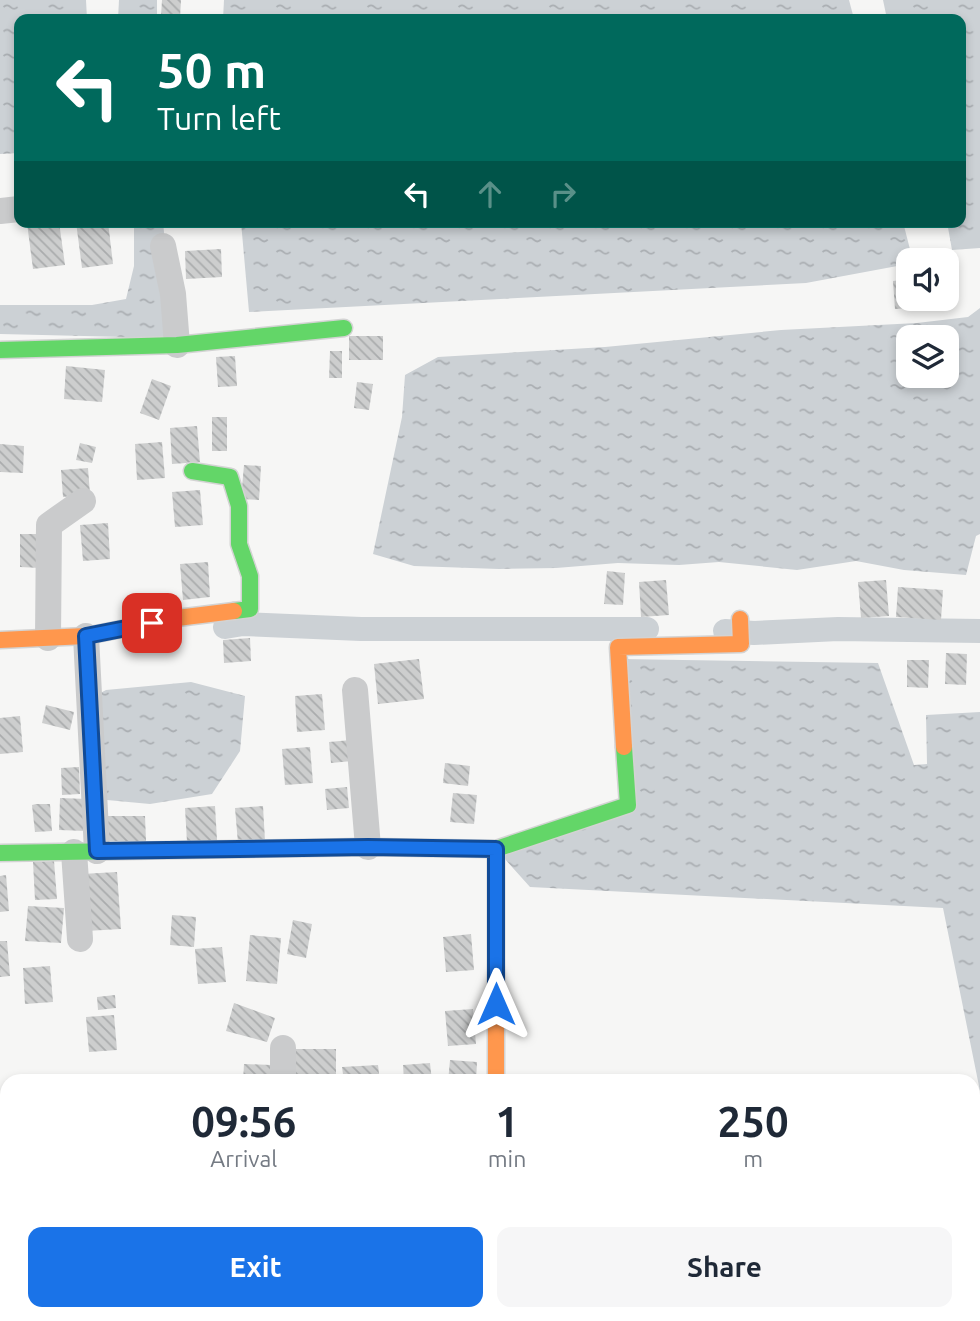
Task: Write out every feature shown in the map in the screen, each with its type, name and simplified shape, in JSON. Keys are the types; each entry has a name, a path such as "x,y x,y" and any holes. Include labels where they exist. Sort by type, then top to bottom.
{"street":[{"path":"163,246 173,293 177,345"},
{"path":"0,350 177,345 344,328"},
{"path":"0,640 86,636 177,618 250,609 250,576 239,544 239,506 230,477 192,471"},
{"path":"48,638 49,525 83,501"},
{"path":"0,853 368,847 496,849 628,805 618,647 741,644 740,619"},
{"path":"80,940 86,851 86,636"},
{"path":"355,690 368,847"},
{"path":"496,849 496,1074"},
{"path":"283,1048 283,1074"}],"water":[{"path":"0,0 86,0 87,14 14,14 14,153 0,154"},
{"path":"119,0 157,0 157,14 118,14"},
{"path":"224,0 849,0 853,14 223,14"},
{"path":"883,0 980,0 980,248 959,250 952,248 948,228 966,228 966,14 886,14"},
{"path":"134,228 164,228 168,273 168,338 0,334 0,305 92,305 126,299 134,266"},
{"path":"242,228 905,228 910,248 896,248 896,266 806,283 249,312"},
{"path":"980,308 980,534 976,536 966,575 904,570 856,561 797,570 719,562 679,565 618,563 499,569 414,566 373,554 402,417 405,375 438,357 605,347 781,330 917,323 968,317"},
{"path":"619,659 878,663 914,765 927,764 926,715 980,712 980,1074 977,1074 943,908 530,887 496,849 627,805"},
{"path":"191,682 245,696 240,751 212,794 150,804 107,800 89,699 106,690"}],"building":[{"path":"162,0 181,0 180,14 161,14"},
{"path":"28,228 60,228 65,265 33,269"},
{"path":"77,228 109,228 113,264 82,268"},
{"path":"221,249 222,277 186,279 185,251"},
{"path":"893,281 896,281 896,309 895,309"},
{"path":"349,336 383,336 383,360 349,360"},
{"path":"330,351 342,351 342,378 329,378"},
{"path":"235,356 237,386 218,387 216,357"},
{"path":"66,366 105,370 102,402 64,399"},
{"path":"152,379 171,386 159,420 140,413"},
{"path":"357,382 373,384 369,410 354,408"},
{"path":"212,417 227,417 227,451 212,451"},
{"path":"197,426 200,462 172,464 170,428"},
{"path":"162,442 165,478 137,480 135,444"},
{"path":"80,443 96,447 92,463 76,460"},
{"path":"0,444 24,446 23,473 0,472"},
{"path":"244,465 261,466 259,500 241,499"},
{"path":"88,468 90,494 63,497 61,470"},
{"path":"200,490 203,525 175,527 172,492"},
{"path":"108,523 110,559 83,561 80,525"},
{"path":"20,534 40,534 40,568 20,567"},
{"path":"208,562 210,597 183,600 180,564"},
{"path":"607,571 625,573 623,605 604,604"},
{"path":"666,580 669,615 641,617 639,582"},
{"path":"886,580 889,616 861,618 858,582"},
{"path":"898,587 943,590 941,620 896,617"},
{"path":"250,638 251,661 224,663 223,640"},
{"path":"946,653 967,654 966,685 945,684"},
{"path":"419,659 424,699 378,704 374,664"},
{"path":"907,660 929,660 928,688 907,687"},
{"path":"322,694 325,730 297,732 295,696"},
{"path":"46,705 74,712 70,730 42,723"},
{"path":"20,716 23,752 0,754 0,718"},
{"path":"351,740 352,761 331,763 329,742"},
{"path":"310,747 313,783 285,785 282,749"},
{"path":"445,763 470,766 468,786 443,783"},
{"path":"79,767 80,794 62,795 61,768"},
{"path":"347,787 349,808 327,810 325,789"},
{"path":"453,793 477,795 474,824 450,822"},
{"path":"60,798 87,799 86,831 59,830"},
{"path":"50,804 52,831 35,832 32,805"},
{"path":"215,806 217,840 187,842 185,808"},
{"path":"263,806 265,841 238,843 235,808"},
{"path":"105,816 145,816 146,841 105,841"},
{"path":"54,861 57,899 35,900 33,862"},
{"path":"117,872 121,929 86,931 82,874"},
{"path":"6,875 9,911 0,912 0,876"},
{"path":"28,906 64,908 61,943 25,941"},
{"path":"172,915 196,917 194,947 170,945"},
{"path":"293,920 312,924 306,958 287,954"},
{"path":"471,934 474,970 446,972 443,937"},
{"path":"250,935 281,938 277,984 246,981"},
{"path":"0,941 7,941 10,976 0,977"},
{"path":"222,947 226,982 198,984 195,949"},
{"path":"50,966 53,1002 25,1004 23,968"},
{"path":"115,995 116,1008 98,1010 97,997"},
{"path":"234,1003 275,1018 267,1042 226,1031"},
{"path":"473,1009 476,1044 448,1046 445,1011"},
{"path":"114,1015 117,1050 89,1052 86,1017"},
{"path":"289,1049 336,1049 336,1074 289,1074"},
{"path":"450,1060 477,1062 476,1074 449,1074"},
{"path":"430,1063 431,1074 404,1074 403,1065"},
{"path":"244,1064 271,1065 270,1074 243,1074"},
{"path":"378,1065 379,1074 343,1074 342,1067"}],"waterway":[{"path":"225,627 243,624 361,629 647,629"},
{"path":"725,631 980,631"}],"traffic: fast":[{"path":"0,350 177,345 344,328"},
{"path":"192,471 230,477 239,506 239,544 250,576 250,609 234,611"},
{"path":"0,853 368,847 496,849 628,805 624,747"}],"traffic: slow":[{"path":"0,640 86,636 177,618 234,611"},
{"path":"624,747 618,647 741,644 740,619"},
{"path":"496,849 496,1074"}],"route":[{"path":"152,623 86,636 97,851 368,847 496,849 496,1004"}]}
